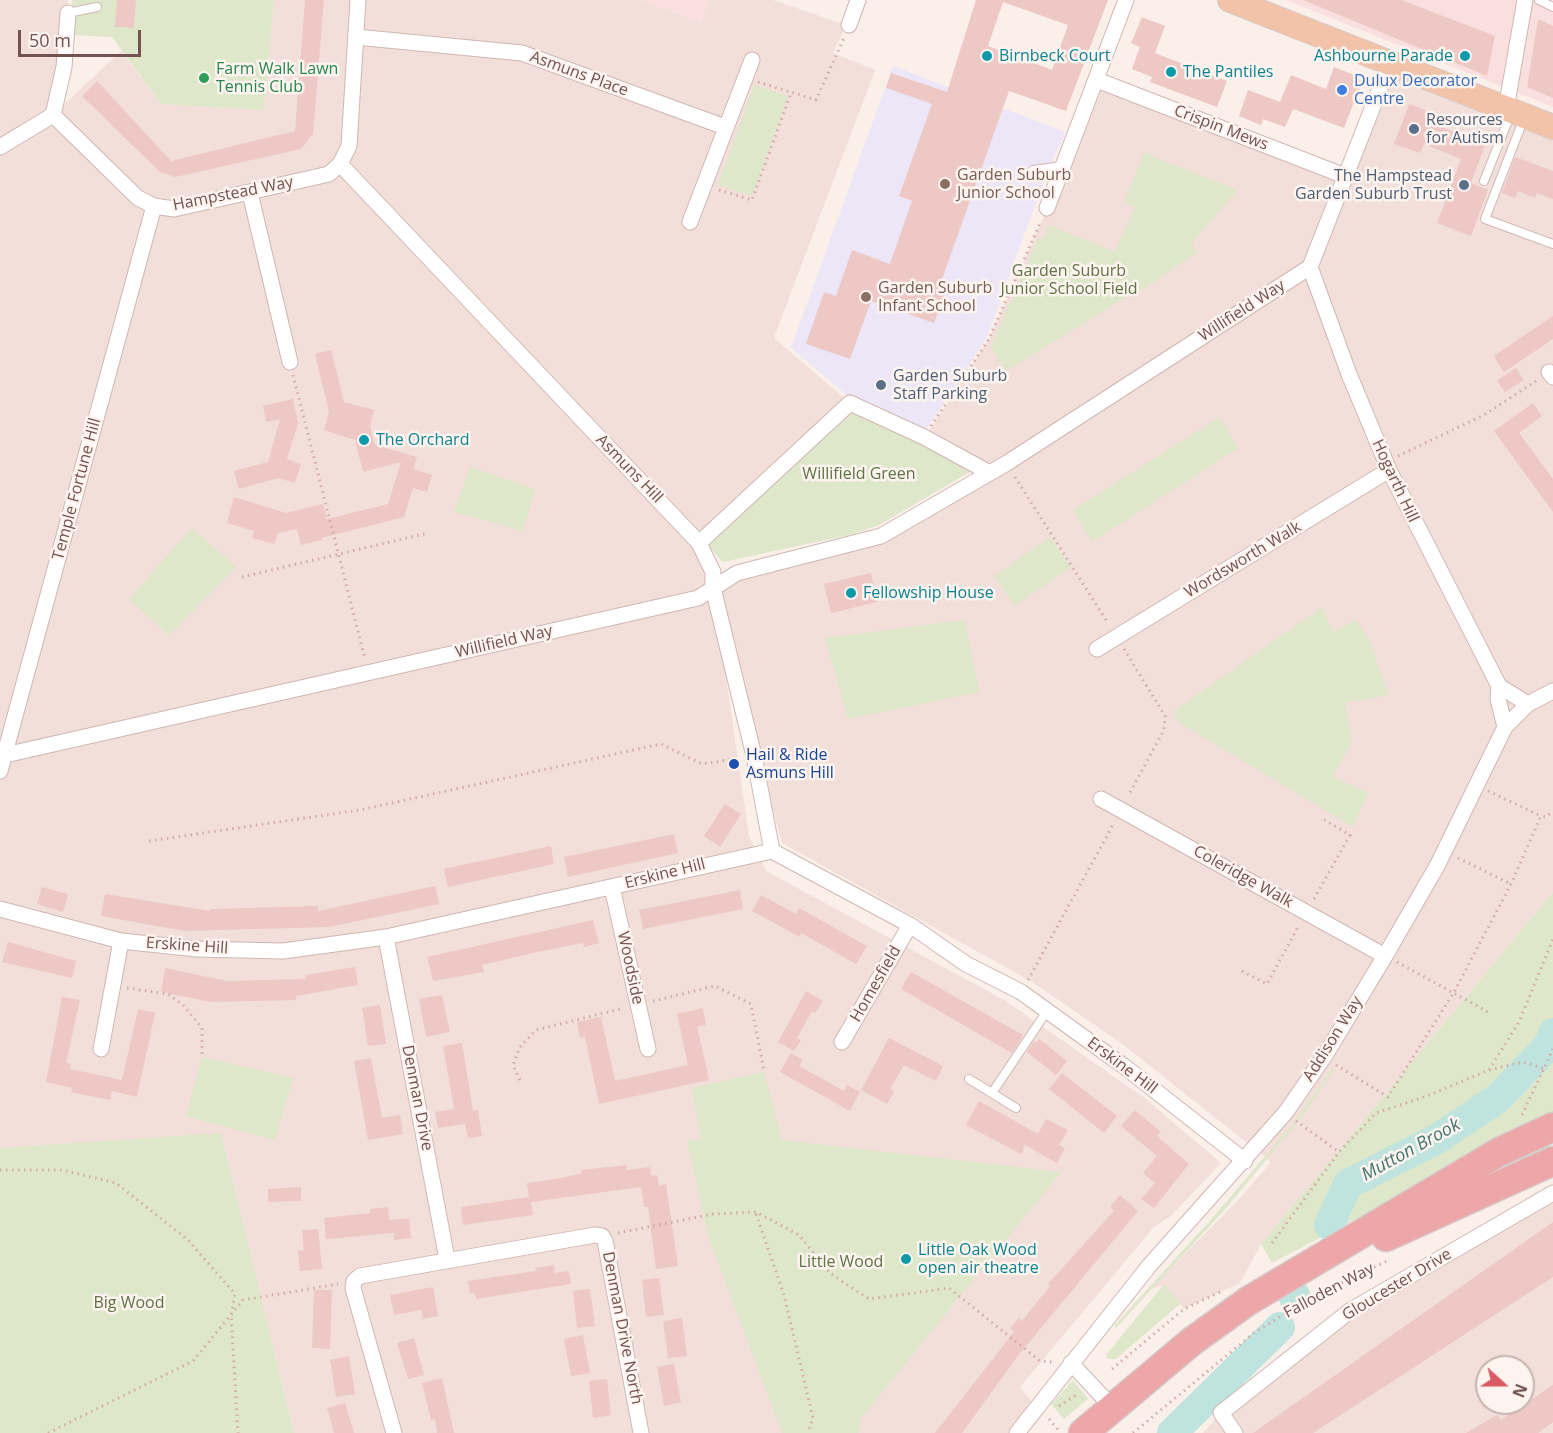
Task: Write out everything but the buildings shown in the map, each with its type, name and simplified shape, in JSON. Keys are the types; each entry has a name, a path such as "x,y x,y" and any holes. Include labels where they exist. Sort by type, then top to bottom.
{"highway":[{"name":"Falloden Way","path":"1071,1432 1113,1408 1191,1342 1248,1301 1499,1152 1523,1130 1553,1127"},
{"path":"1523,1130 1546,1164"},
{"name":"Falloden Way","path":"1248,1301 1546,1164"}],"main road":[{"path":"1230,0 1270,7 1390,63 1553,127"}],"street":[{"path":"340,164 349,146 358,0"},
{"path":"849,25 858,0"},
{"path":"1047,208 1126,0"},
{"path":"1514,112 1525,0"},
{"path":"0,147 53,115 64,67 68,13"},
{"name":"Asmuns Place","path":"356,37 522,53 725,127"},
{"path":"690,222 752,60"},
{"path":"1310,267 1390,63"},
{"name":"Crispin Mews","path":"1097,80 1345,176"},
{"name":"Hampstead Way","path":"53,115 138,198 154,206 174,209 249,193 328,174 340,164"},
{"name":"Asmuns Hill","path":"340,164 699,543 713,572 714,588 754,756 772,851"},
{"path":"249,193 290,362"},
{"name":"Temple Fortune Hill","path":"0,771 2,753 154,206"},
{"name":"Willifield Way","path":"2,753 698,598 737,573 881,536 1007,463 1310,267"},
{"name":"Hogarth Hill","path":"1310,267 1349,374 1387,466 1499,686 1498,699 1505,727"},
{"path":"699,543 850,403 924,437 988,472"},
{"name":"Wordsworth Walk","path":"1097,649 1387,466"},
{"path":"1499,686 1528,704"},
{"name":"Addison Way","path":"1017,1433 1149,1266 1245,1161 1286,1112 1324,1057 1385,956 1444,851 1505,727 1528,704 1553,691"},
{"name":"Coleridge Walk","path":"1101,799 1385,956"},
{"name":"Erskine Hill","path":"0,909 121,941 196,949 283,951 386,937 772,851 910,925 966,964 1021,992 1125,1066 1245,1161"},
{"name":"Woodside","path":"612,887 648,1049"},
{"name":"Homesfield","path":"842,1042 910,925"},
{"name":"Denman Drive","path":"386,937 447,1259"},
{"path":"101,1049 121,941"},
{"path":"1546,1164 1552,1197"},
{"name":"Gloucester Drive","path":"1235,1433 1221,1413 1352,1310 1552,1197"},
{"name":"Denman Drive North","path":"354,1281 360,1276 447,1259 595,1235 602,1236 605,1241 641,1433"},
{"path":"354,1281 353,1288 394,1433"},
{"path":"1071,1363 1113,1408"}],"lane":[{"path":"1539,0 1553,7"},
{"path":"68,13 97,6"},
{"path":"1484,181 1514,112"},
{"path":"1514,112 1485,219 1553,244"},
{"path":"1033,170 1063,166"},
{"path":"992,1094 1047,1011"},
{"path":"969,1079 1016,1108"}],"path":[{"path":"745,77 816,100 849,25"},
{"path":"704,185 752,200 791,93"},
{"path":"924,437 988,339 1047,208"},
{"path":"290,362 340,553 368,673"},
{"path":"1387,466 1484,415 1551,375"},
{"path":"1007,463 1165,716 1164,730 1021,992"},
{"path":"242,577 428,533"},
{"path":"149,841 360,810 661,744 702,764 754,756"},
{"path":"1477,786 1541,816 1546,817 1553,811"},
{"path":"1324,1057 1388,1097 1454,992 1510,884 1541,816"},
{"path":"1444,851 1510,884"},
{"path":"1489,1070 1519,1022 1553,939"},
{"path":"1385,956 1490,1013"},
{"path":"113,986 168,994 183,1005 202,1028 202,1057"},
{"path":"1523,1130 1553,1049"},
{"path":"1272,1244 1339,1152 1376,1113 1426,1096 1489,1070 1523,1062 1545,1070"},
{"path":"1298,1122 1339,1152"},
{"path":"0,1170 62,1170 116,1183 188,1239 235,1294 231,1315 238,1433"},
{"path":"756,1212 787,1306 813,1418 808,1433"},
{"path":"602,1236 713,1214 756,1212 799,1235 831,1274 869,1299 949,1288 1040,1362"},
{"name":"Falloden Way","path":"1133,1433 1254,1333 1312,1297 1398,1255"},
{"path":"48,1433 193,1361 243,1300 354,1281"},
{"path":"1053,1410 1086,1389"},
{"path":"1045,1415 1071,1432"}],"shaded area":[{"path":"0,0 68,0 54,114 121,51 161,104 264,110 274,0 640,0 701,22 709,0 773,0 846,25 833,53 875,70 774,338 850,403 699,542 713,587 881,536 996,469 928,433 989,339 1047,209 1097,80 1345,176 1390,63 1553,130 1553,892 1261,1244 1240,1283 1184,1309 1164,1285 1149,1290 1241,1197 1271,1162 1125,1046 1034,983 782,843 714,593 749,836 766,871 1006,1001 1146,1099 1221,1163 1171,1216 1154,1227 1020,1387 1036,1407 1017,1433 294,1433 221,1134 0,1148"},
{"path":"640,0 709,0 702,22"},
{"path":"1286,0 1539,0 1553,7 1553,107"},
{"path":"893,66 1065,132 1045,178 987,337 925,432 855,402 791,348"},
{"path":"1553,1193 1553,1433 1203,1433 1221,1413 1351,1310"}],"green space":[{"name":"Farm Walk Lawn Tennis Club","path":"72,0 274,0 264,110 161,104 112,37 71,35"},
{"path":"754,85 788,96 752,196 718,185"},
{"name":"Garden Suburb Junior School Field","path":"1144,153 1237,190 1192,243 1196,253 1133,296 1131,294 1006,371 991,347 1038,239 1044,238 1049,225 1115,252 1135,207 1124,202"},
{"name":"Willifield Green","path":"851,408 973,470 879,525 853,534 723,562 708,546"},
{"path":"1220,417 1238,448 1092,542 1073,510"},
{"path":"470,467 535,489 523,531 454,512"},
{"path":"192,528 236,567 169,635 129,599"},
{"path":"1050,537 1071,567 1015,606 994,576"},
{"path":"1322,607 1333,632 1356,620 1369,639 1388,695 1345,703 1352,741 1333,777 1368,793 1353,827 1178,722 1174,711"},
{"path":"965,620 979,692 848,719 825,638"},
{"path":"1553,892 1553,1116 1272,1263 1261,1244"},
{"path":"202,1057 293,1078 275,1140 186,1116"},
{"path":"1332,1069 1334,1070 1305,1113 1228,1206 1116,1328 1114,1326 1215,1215 1296,1120"},
{"name":"Little Wood","path":"764,1072 782,1140 1061,1172 861,1418 859,1433 782,1433 708,1236 687,1140 701,1139 692,1088"},
{"name":"Big Wood","path":"221,1133 294,1433 0,1433 0,1148"},
{"path":"1164,1284 1180,1304 1116,1359 1108,1359 1106,1355"},
{"path":"1073,1380 1088,1399 1064,1419 1051,1404"}],"waterway":[{"name":"Mutton Brook","path":"1329,1225 1348,1184 1437,1139 1498,1098 1549,1045 1553,1033"},
{"name":"Mutton Brook","path":"1172,1433 1280,1327"}],"place":[{"name":"Birnbeck Court","path":"987,56"},
{"name":"Ashbourne Parade","path":"1465,56"},
{"name":"The Pantiles","path":"1171,72"},
{"name":"Farm Walk Lawn Tennis Club","path":"204,78"},
{"name":"Dulux Decorator Centre","path":"1342,90"},
{"name":"Resources for Autism","path":"1414,129"},
{"name":"Garden Suburb Junior School","path":"945,184"},
{"name":"The Hampstead Garden Suburb Trust","path":"1464,185"},
{"name":"Garden Suburb Infant School","path":"866,297"},
{"name":"Garden Suburb Staff Parking","path":"881,385"},
{"name":"The Orchard","path":"364,440"},
{"name":"Fellowship House","path":"851,593"},
{"name":"Hail & Ride Asmuns Hill","path":"734,764"},
{"name":"Little Oak Wood open air theatre","path":"906,1259"}]}
